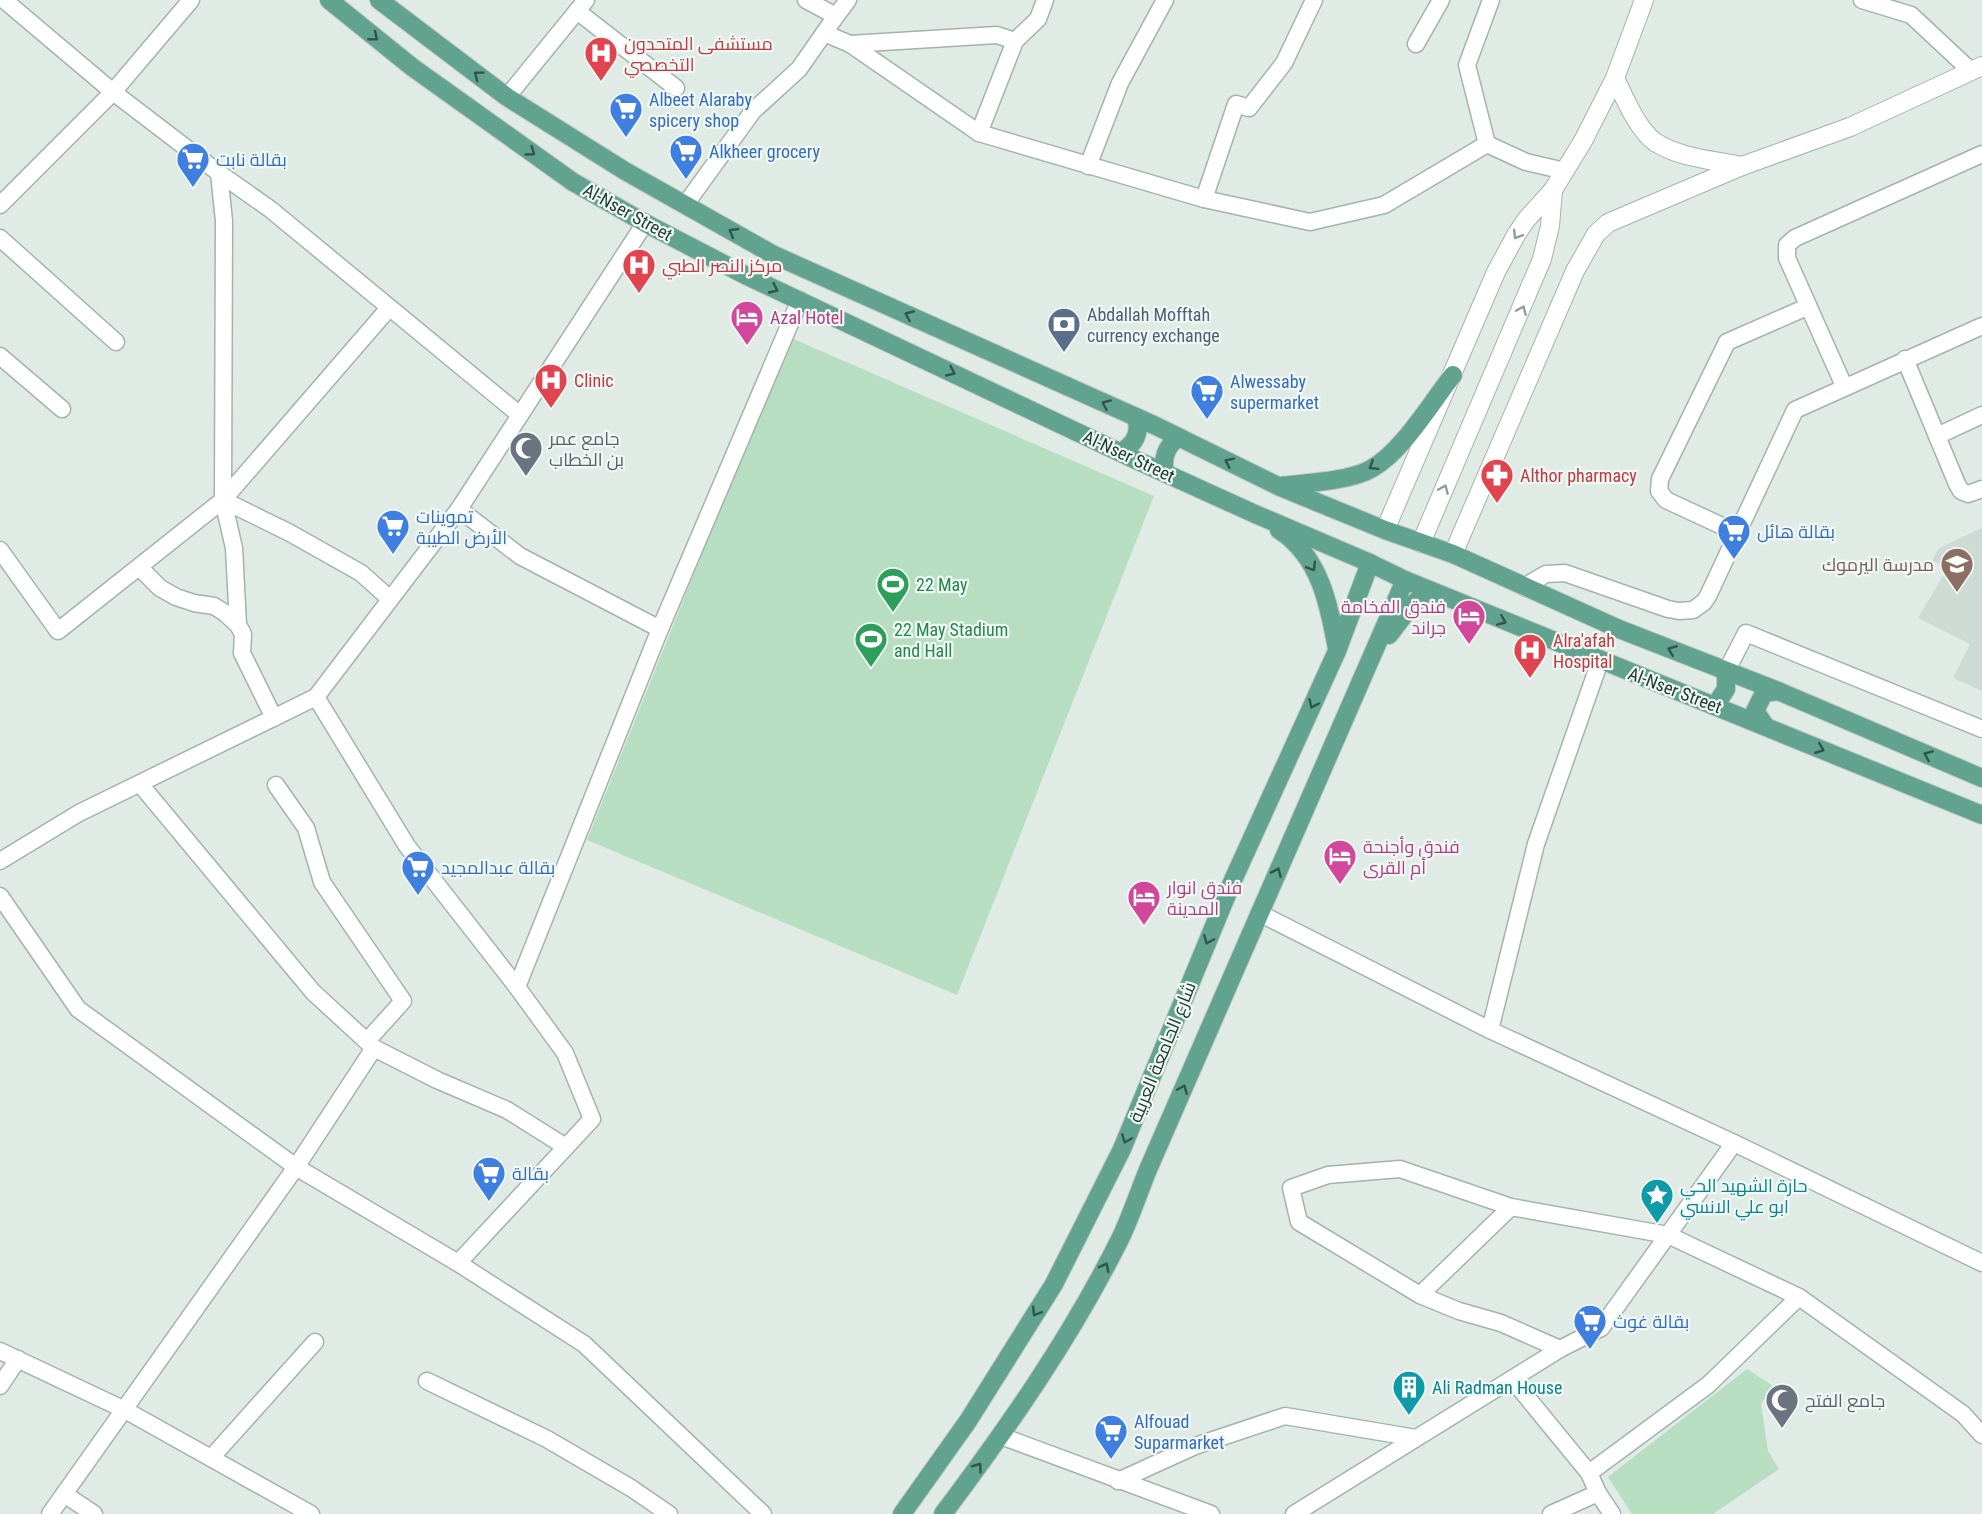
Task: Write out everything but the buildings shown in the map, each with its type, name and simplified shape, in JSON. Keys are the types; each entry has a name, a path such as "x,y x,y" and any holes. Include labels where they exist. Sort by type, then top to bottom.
{"main road":[{"name":"Al-Nser Street","path":"329,0 412,67 573,182 645,223 745,275 1165,473 1405,580 1982,815"},
{"name":"Al-Nser Street","path":"384,1 507,97 625,171 774,255 1136,417 1280,487 1385,530 1453,554 1526,588 1726,672 1778,691 1982,778"},
{"path":"1280,487 1344,478 1371,470 1395,450 1453,375"},
{"path":"1120,452 1136,438 1138,431 1136,417"},
{"path":"1165,473 1163,465 1167,449 1178,437"},
{"path":"1255,514 1290,537 1313,566 1323,586 1337,651"},
{"name":"شارع الجامعة العربية","path":"902,1514 968,1421 1054,1284 1122,1149 1233,880 1337,651 1370,563"},
{"name":"شارع الجامعة العربية","path":"943,1514 1046,1370 1087,1301 1122,1235 1259,913 1405,580"},
{"path":"1367,666 1411,606 1429,590"},
{"path":"1715,706 1726,689 1726,672"},
{"path":"1766,727 1755,711 1764,693 1778,691"}],"street":[{"path":"4,0 113,92 219,173 270,208 519,415"},
{"path":"0,205 113,92 192,0"},
{"path":"806,0 836,16"},
{"path":"685,205 753,111 799,69 848,0"},
{"path":"979,133 1015,41 1038,19 1045,0"},
{"path":"1088,166 1120,83 1165,0"},
{"path":"1204,199 1236,104 1249,108 1284,63 1314,0"},
{"path":"1416,44 1441,0"},
{"path":"1487,144 1467,65 1491,0"},
{"path":"1385,530 1496,272 1526,220 1553,190 1583,141 1615,78 1644,0"},
{"path":"1453,554 1575,271 1596,234 1608,223 1742,166 1850,127 1977,68 1911,15 1862,0"},
{"path":"507,97 581,5 676,88"},
{"path":"824,33 850,44 979,133 1204,199 1310,222 1384,204 1487,144"},
{"path":"850,44 997,35 1015,41"},
{"path":"1615,78 1628,107 1654,141 1674,152 1742,166"},
{"path":"1487,144 1526,162 1565,171"},
{"path":"1844,386 1787,258 1787,245 1795,238 1982,154"},
{"path":"219,173 224,221 223,500 234,548 238,625"},
{"path":"1421,543 1542,259 1550,226 1553,190"},
{"path":"0,861 79,813 316,697 459,509 645,223"},
{"path":"0,238 116,342"},
{"path":"517,987 660,629 800,300"},
{"path":"1737,533 1665,500 1659,491 1660,479 1727,342 1807,307"},
{"path":"0,550 58,631 223,500 389,308"},
{"path":"1526,588 1546,574 1565,573 1668,609 1693,610 1708,596 1796,410 1844,386 1982,326"},
{"path":"0,356 62,409"},
{"path":"1905,359 1961,490 1968,494 1982,489"},
{"path":"1937,436 1982,415"},
{"path":"223,500 290,533 361,573 390,600"},
{"path":"459,509 520,556 660,629"},
{"path":"139,567 160,588 176,597 214,606 238,625 243,634 242,653 274,718"},
{"path":"1726,672 1746,633 1982,729"},
{"path":"1490,1030 1536,844 1600,661"},
{"path":"316,697 407,846 517,987 565,1053 592,1119 458,1263"},
{"path":"140,784 314,992 370,1044 437,1080 507,1110 566,1147"},
{"path":"50,1514 296,1167 370,1044 403,1001 322,882 306,828 276,785"},
{"path":"0,896 78,1009 296,1167 458,1263 584,1344 763,1514"},
{"path":"1259,913 1490,1030 1734,1143 1982,1263"},
{"path":"1294,1514 1560,1349 1601,1328 1734,1143"},
{"path":"1560,1349 1501,1323 1459,1311 1420,1295 1299,1221 1291,1188 1328,1175 1400,1169 1511,1207 1668,1235 1799,1297 1963,1414 1982,1435"},
{"path":"1420,1295 1511,1207"},
{"path":"1589,1473 1708,1385 1799,1297"},
{"path":"211,1458 315,1342"},
{"path":"0,1351 125,1410 311,1514"},
{"path":"0,1386 18,1359"},
{"path":"1512,1379 1589,1473 1598,1493 1612,1514"},
{"path":"427,1381 547,1438 631,1488 669,1514"},
{"path":"1118,1481 1195,1446 1285,1416 1416,1438"},
{"path":"1001,1436 1211,1514"},
{"path":"1551,1514 1598,1493"},
{"path":"64,1494 94,1514"}],"shaded area":[{"name":"مدرسة اليرموك","path":"1982,528 1982,691 1953,678 1970,644 1918,618 1947,569 1932,560 1939,548"}],"green space":[{"name":"22 May Stadium and Hall","path":"789,337 1154,496 957,995 587,840"},
{"path":"1747,1369 1773,1386 1761,1404 1768,1451 1779,1469 1713,1514 1632,1514 1608,1477"}],"place":[{"name":"مستشفى المتحدون التخصصي","path":"601,82"},
{"name":"Albeet Alaraby spicery shop","path":"626,138"},
{"name":"Alkheer grocery","path":"686,180"},
{"name":"بقالة نابت","path":"193,188"},
{"name":"مركز النصر الطبي","path":"639,294"},
{"name":"Azal Hotel","path":"747,346"},
{"name":"Abdallah Mofftah currency exchange","path":"1064,353"},
{"name":"Clinic","path":"551,409"},
{"name":"Alwessaby supermarket","path":"1207,420"},
{"name":"جامع عمر بن الخطاب","path":"526,477"},
{"name":"Althor pharmacy","path":"1497,504"},
{"name":"تموينات الأرض الطيبة","path":"393,555"},
{"name":"بقالة هائل","path":"1734,560"},
{"name":"مدرسة اليرموك","path":"1957,593"},
{"name":"22 May","path":"893,613"},
{"name":"فندق الفخامة جراند","path":"1469,645"},
{"name":"22 May Stadium and Hall","path":"871,668"},
{"name":"Alra'afah Hospital","path":"1530,679"},
{"name":"فندق وأجنحة أم القرى","path":"1340,885"},
{"name":"بقالة عبدالمجيد","path":"418,896"},
{"name":"فندق انوار المدينة","path":"1144,926"},
{"name":"بقالة","path":"489,1202"},
{"name":"حارة الشهيد الحي ابو علي الانسي","path":"1657,1224"},
{"name":"بقالة غوث","path":"1590,1350"},
{"name":"Ali Radman House","path":"1409,1416"},
{"name":"جامع الفتح","path":"1782,1429"},
{"name":"Alfouad Suparmarket","path":"1111,1460"}]}
